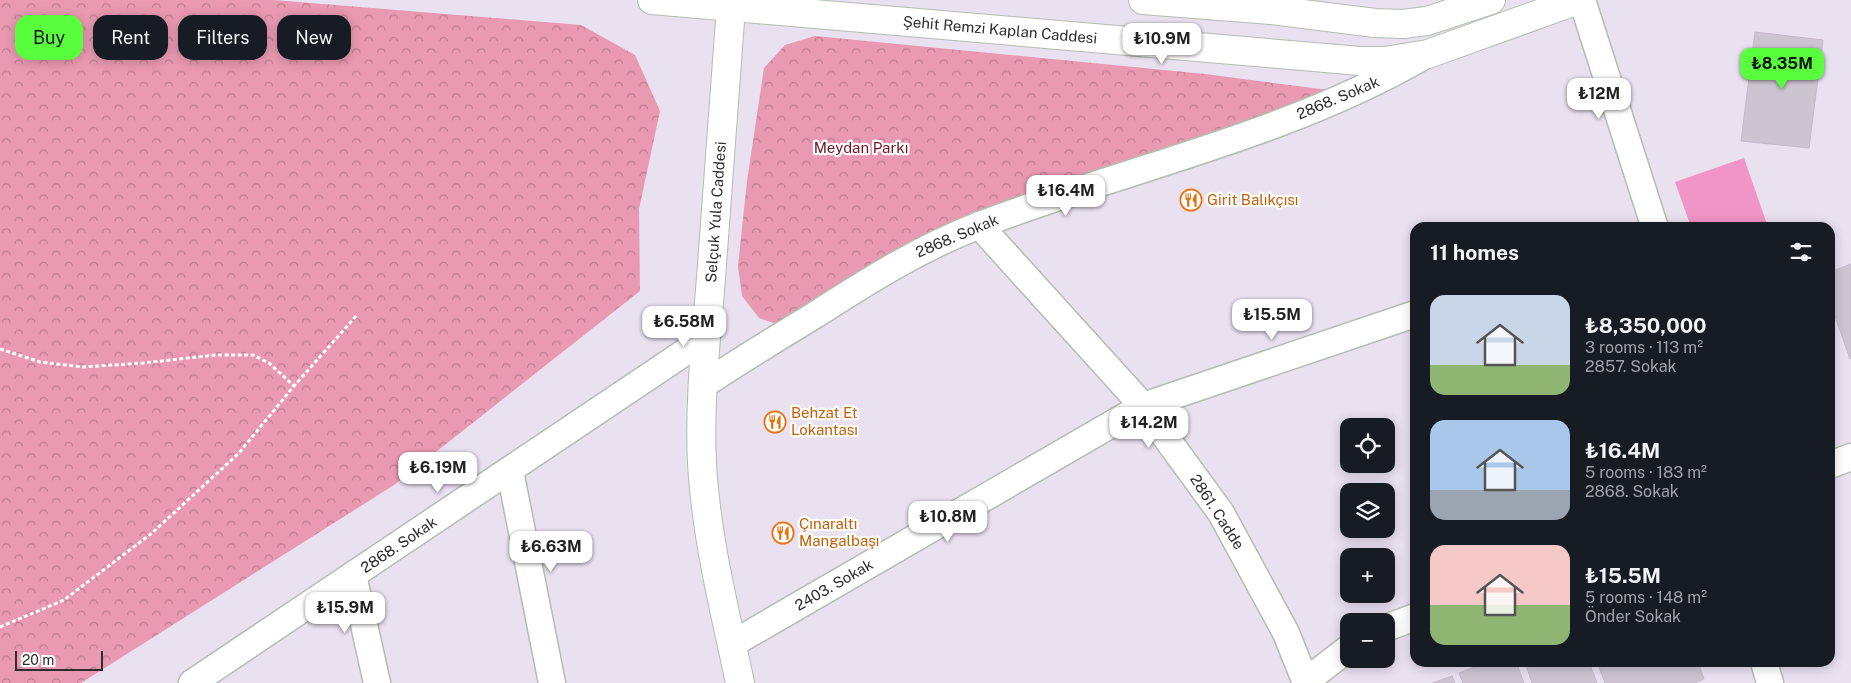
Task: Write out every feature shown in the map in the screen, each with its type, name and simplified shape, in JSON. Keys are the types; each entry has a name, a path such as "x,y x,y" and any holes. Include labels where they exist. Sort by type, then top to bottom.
{"main road":[{"name":"Şehit Remzi Kaplan Caddesi","path":"652,0 732,3 1360,61 1385,61 1428,54 1580,0"},
{"path":"1144,0 1271,10 1375,23 1404,24 1427,21 1491,0"},
{"name":"Selçuk Yula Caddesi","path":"732,3 706,338 702,456 706,502 721,597 740,683"}],"street":[{"path":"1271,10 1300,0"},
{"path":"1580,0 1653,222"},
{"name":"2868. Sokak","path":"703,385 882,272 920,251 979,225 1293,117 1387,76 1428,54"},
{"name":"2861. Cadde","path":"979,225 1143,406 1221,513 1286,633 1306,682"},
{"name":"2403. Sokak","path":"732,644 1143,406 1410,316"},
{"name":"2868. Sokak","path":"192,683 706,338"},
{"path":"1835,463 1851,458"},
{"path":"510,471 552,683"},
{"path":"353,575 377,683"},
{"path":"1395,625 1410,619"},
{"path":"1306,682 1340,655"},
{"path":"1765,667 1770,683"}],"path":[{"path":"0,627 64,600 152,533 239,453 294,386 358,315"},
{"path":"0,350 40,362 83,367 142,363 216,354 253,355 269,363 294,386"}],"green space":[{"path":"0,0 274,0 581,25 635,55 660,111 639,209 640,291 394,485 81,683 0,683"},
{"name":"Meydan Parkı","path":"815,36 1205,74 1336,91 1079,181 785,327 759,318 742,296 738,266 747,181 764,68 785,45"}],"shaded area":[{"path":"1744,158 1766,222 1689,222 1675,182"}],"building":[{"path":"1755,32 1823,40 1809,148 1741,141"},
{"path":"1851,264 1850,359 1835,316 1835,270"},
{"path":"1474,667 1518,667 1524,683 1463,683 1459,673"},
{"path":"1527,667 1591,667 1597,683 1532,683"},
{"path":"1599,667 1700,667 1704,679 1695,683 1605,683"},
{"path":"1452,676 1455,683 1432,683"}],"place":[{"name":"Girit Balıkçısı","path":"1191,200"},
{"name":"Behzat Et Lokantası","path":"775,422"},
{"name":"Çınaraltı Mangalbaşı","path":"783,533"}]}
